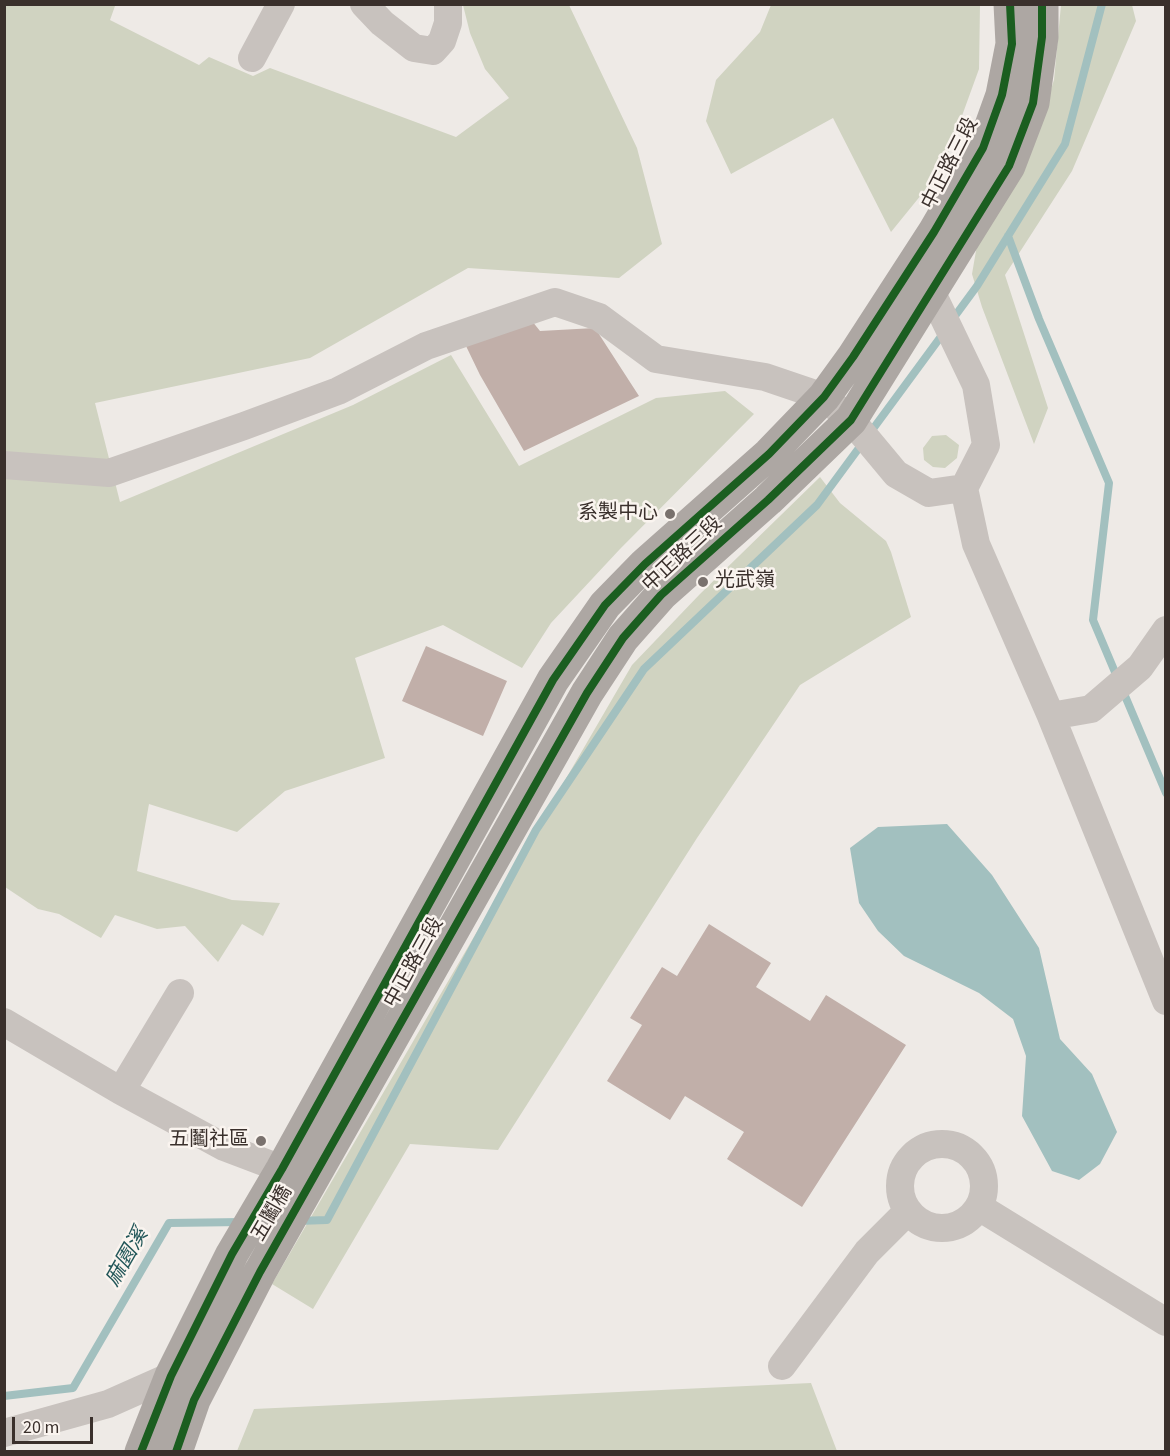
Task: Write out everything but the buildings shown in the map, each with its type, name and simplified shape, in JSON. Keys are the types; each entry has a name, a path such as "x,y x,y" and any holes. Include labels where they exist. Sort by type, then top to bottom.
{"main road":[{"name":"中正路三段","path":"316,1173 587,693 623,638 661,595 768,500 851,420 921,280 934,232 983,148 1002,95 1012,44 1010,4"},
{"name":"中正路三段","path":"282,1169 553,680 598,614 645,564 769,454 824,397 853,357 921,280 1009,166 1033,103 1042,37 1042,4"},
{"name":"五鬮橋","path":"171,1376 232,1254 282,1169"},
{"name":"五鬮橋","path":"176,1452 194,1400 260,1272 316,1173"},
{"path":"141,1452 171,1376"}],"street":[{"path":"252,58 281,4"},
{"path":"364,4 382,23 414,48 433,51 446,32 448,4"},
{"path":"921,280 976,385 987,445 964,488 976,544 1051,716 1166,1001"},
{"path":"4,465 109,473 338,391 426,346 555,303 599,317 656,359 765,377 824,397 851,420 896,474 929,493 964,488"},
{"path":"1051,716 1091,709 1140,667 1166,630"},
{"path":"121,1091 180,993"},
{"path":"4,1022 121,1091 224,1147 282,1169 316,1173"},
{"path":"948,1143 964,1149 976,1160 984,1175 984,1191 979,1207 968,1220 953,1227 936,1228 921,1222 908,1211 901,1196 901,1179 906,1164 917,1151 932,1144 948,1143"},
{"path":"979,1207 1166,1322"},
{"path":"782,1366 867,1252 908,1211"},
{"path":"4,1433 108,1404 171,1376"}],"green space":[{"path":"4,5 113,5 115,6 110,20 199,65 209,57 253,76 270,68 456,137 509,98 485,69 470,33 463,5 569,5 637,148 662,244 619,278 468,268 310,358 95,403 120,502 353,405 451,355 519,466 656,398 725,391 754,414 620,549 551,623 522,668 443,625 355,658 385,758 285,791 237,832 149,804 137,871 232,900 280,903 263,936 242,924 218,962 185,926 157,929 115,915 101,938 59,914 38,909 5,887"},
{"path":"771,5 980,5 979,69 943,168 891,232 833,118 731,174 706,121 716,80 760,32"},
{"path":"1061,5 1132,5 1136,21 1072,171 1005,275 1048,408 1034,444 982,307 972,274 977,245 1025,169 1054,80"},
{"path":"946,435 959,445 957,458 945,468 933,467 924,460 923,448 932,436"},
{"path":"820,477 840,503 886,541 911,617 800,685 697,838 498,1150 410,1144 313,1309 272,1284 632,665 700,594"},
{"path":"811,1383 837,1451 237,1451 254,1409"}],"water":[{"path":"947,824 992,875 1039,948 1060,1039 1092,1074 1117,1132 1100,1164 1079,1180 1052,1171 1022,1116 1026,1056 1013,1019 979,993 904,956 878,931 859,903 850,848 878,827"}],"waterway":[{"path":"952,320 977,286 1065,144 1102,4"},
{"path":"1008,236 1039,319 1109,483 1093,620 1166,793"},
{"path":"297,1221 327,1220 536,830 644,669 817,505 945,331"},
{"name":"麻園溪","path":"4,1396 73,1388 169,1223 242,1222"}],"cycle path":[{"path":"141,1452 171,1376 232,1254 282,1169 553,680 605,605 645,564 769,454 824,397 853,357 934,232 983,148 1002,95 1012,44 1010,4"},
{"path":"176,1452 194,1400 260,1272 587,693 623,638 661,595 768,500 851,420 1009,166 1033,103 1042,37 1042,4"}],"place":[{"name":"系製中心","path":"670,514"},
{"name":"光武嶺","path":"703,582"},
{"name":"五鬮社區","path":"261,1141"}]}
